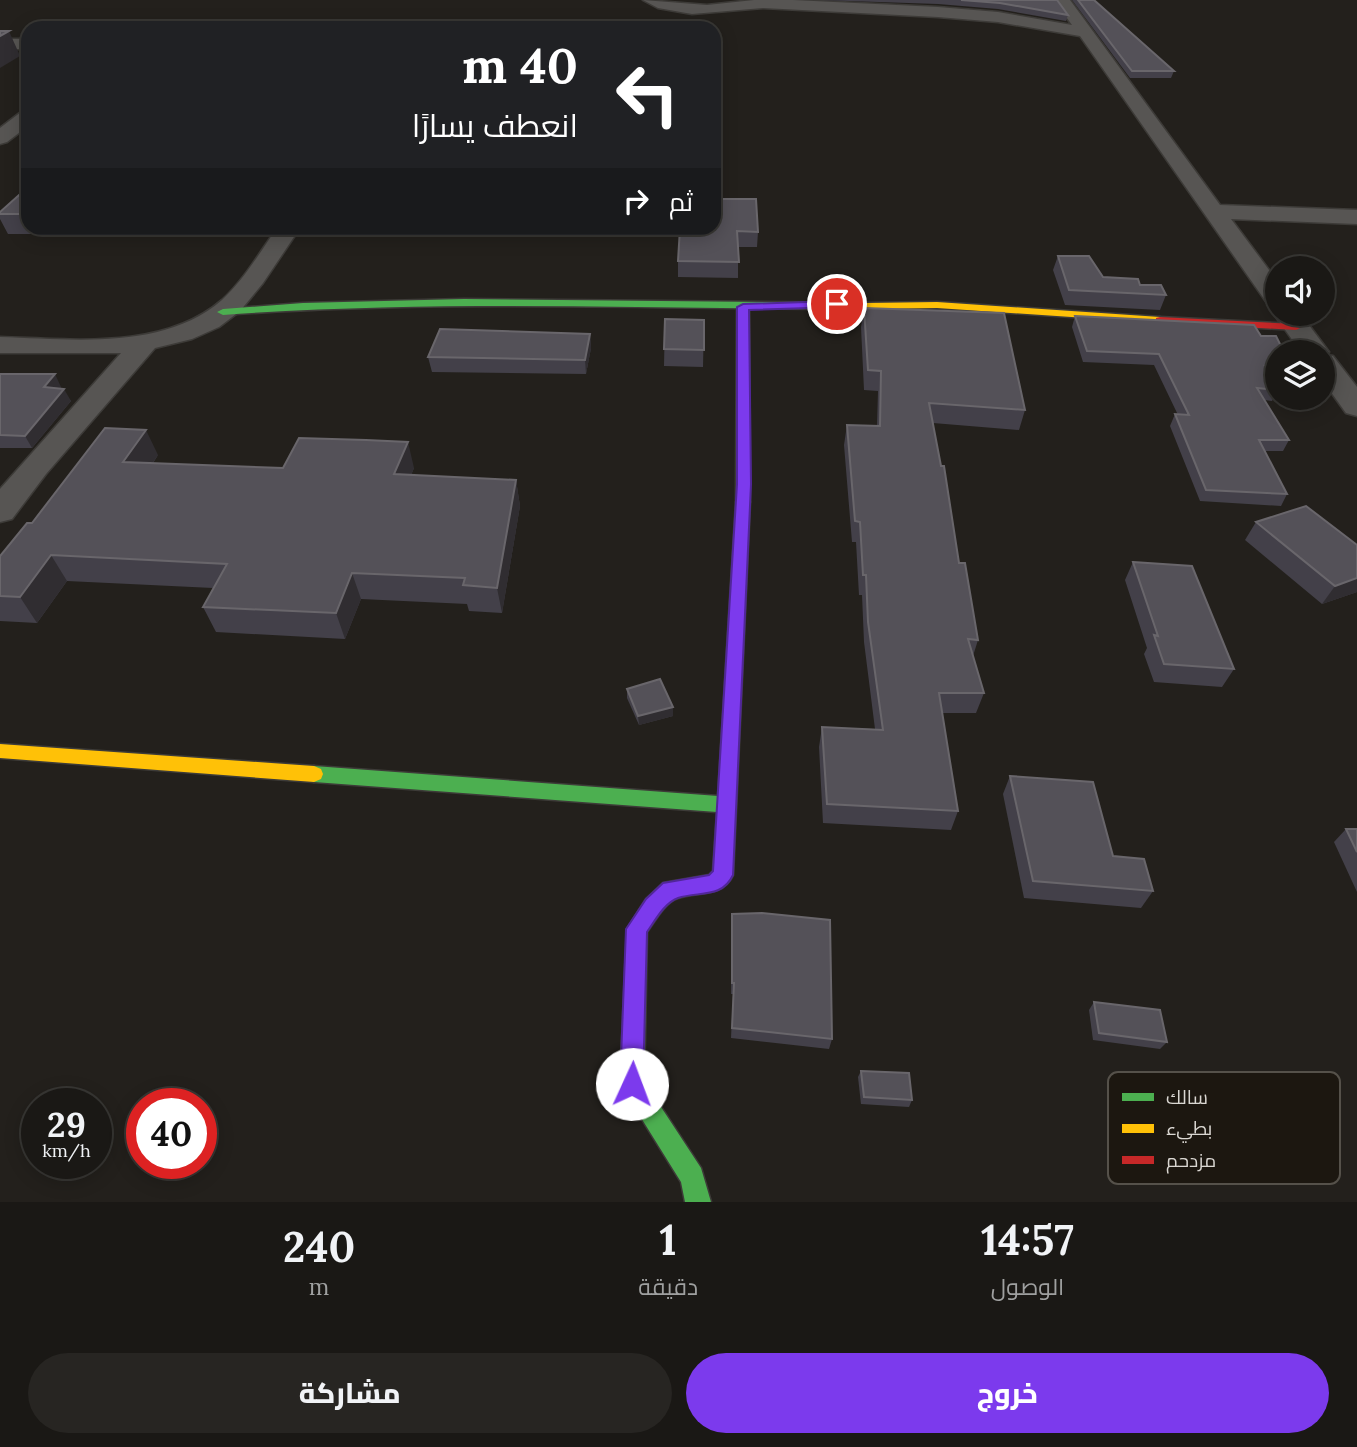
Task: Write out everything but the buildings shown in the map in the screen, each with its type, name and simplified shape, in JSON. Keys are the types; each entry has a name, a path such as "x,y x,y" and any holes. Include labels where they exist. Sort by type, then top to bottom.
{"street":[{"path":"651,0 694,8 763,3 940,6 1085,32"},
{"path":"1062,0 1265,283"},
{"path":"0,44 21,44"},
{"path":"0,138 21,122"},
{"path":"1212,211 1357,217"},
{"path":"0,345 146,342 188,331 232,305 283,235"},
{"path":"223,312 309,304 424,302 743,307 937,305 1072,316 1265,320"},
{"path":"698,1202 692,1177 632,1084 637,929 653,906 670,890 714,883 723,875 744,484 743,307"},
{"path":"3,503 146,342"},
{"path":"1335,378 1357,407"},
{"path":"0,751 727,805"}],"traffic: fast":[{"path":"223,312 303,306 464,302 867,306"},
{"path":"698,1202 692,1177 632,1084 637,929 653,906 670,890 714,883 723,875 743,502"},
{"path":"314,774 727,805"}],"traffic: slow":[{"path":"867,306 937,305 1160,320"},
{"path":"743,307 743,502"},
{"path":"0,751 314,774"}],"traffic: jam":[{"path":"1160,320 1296,327"}],"route":[{"path":"632,1084 637,929 653,906 670,890 714,883 723,875 744,484 743,307 837,304"}]}
